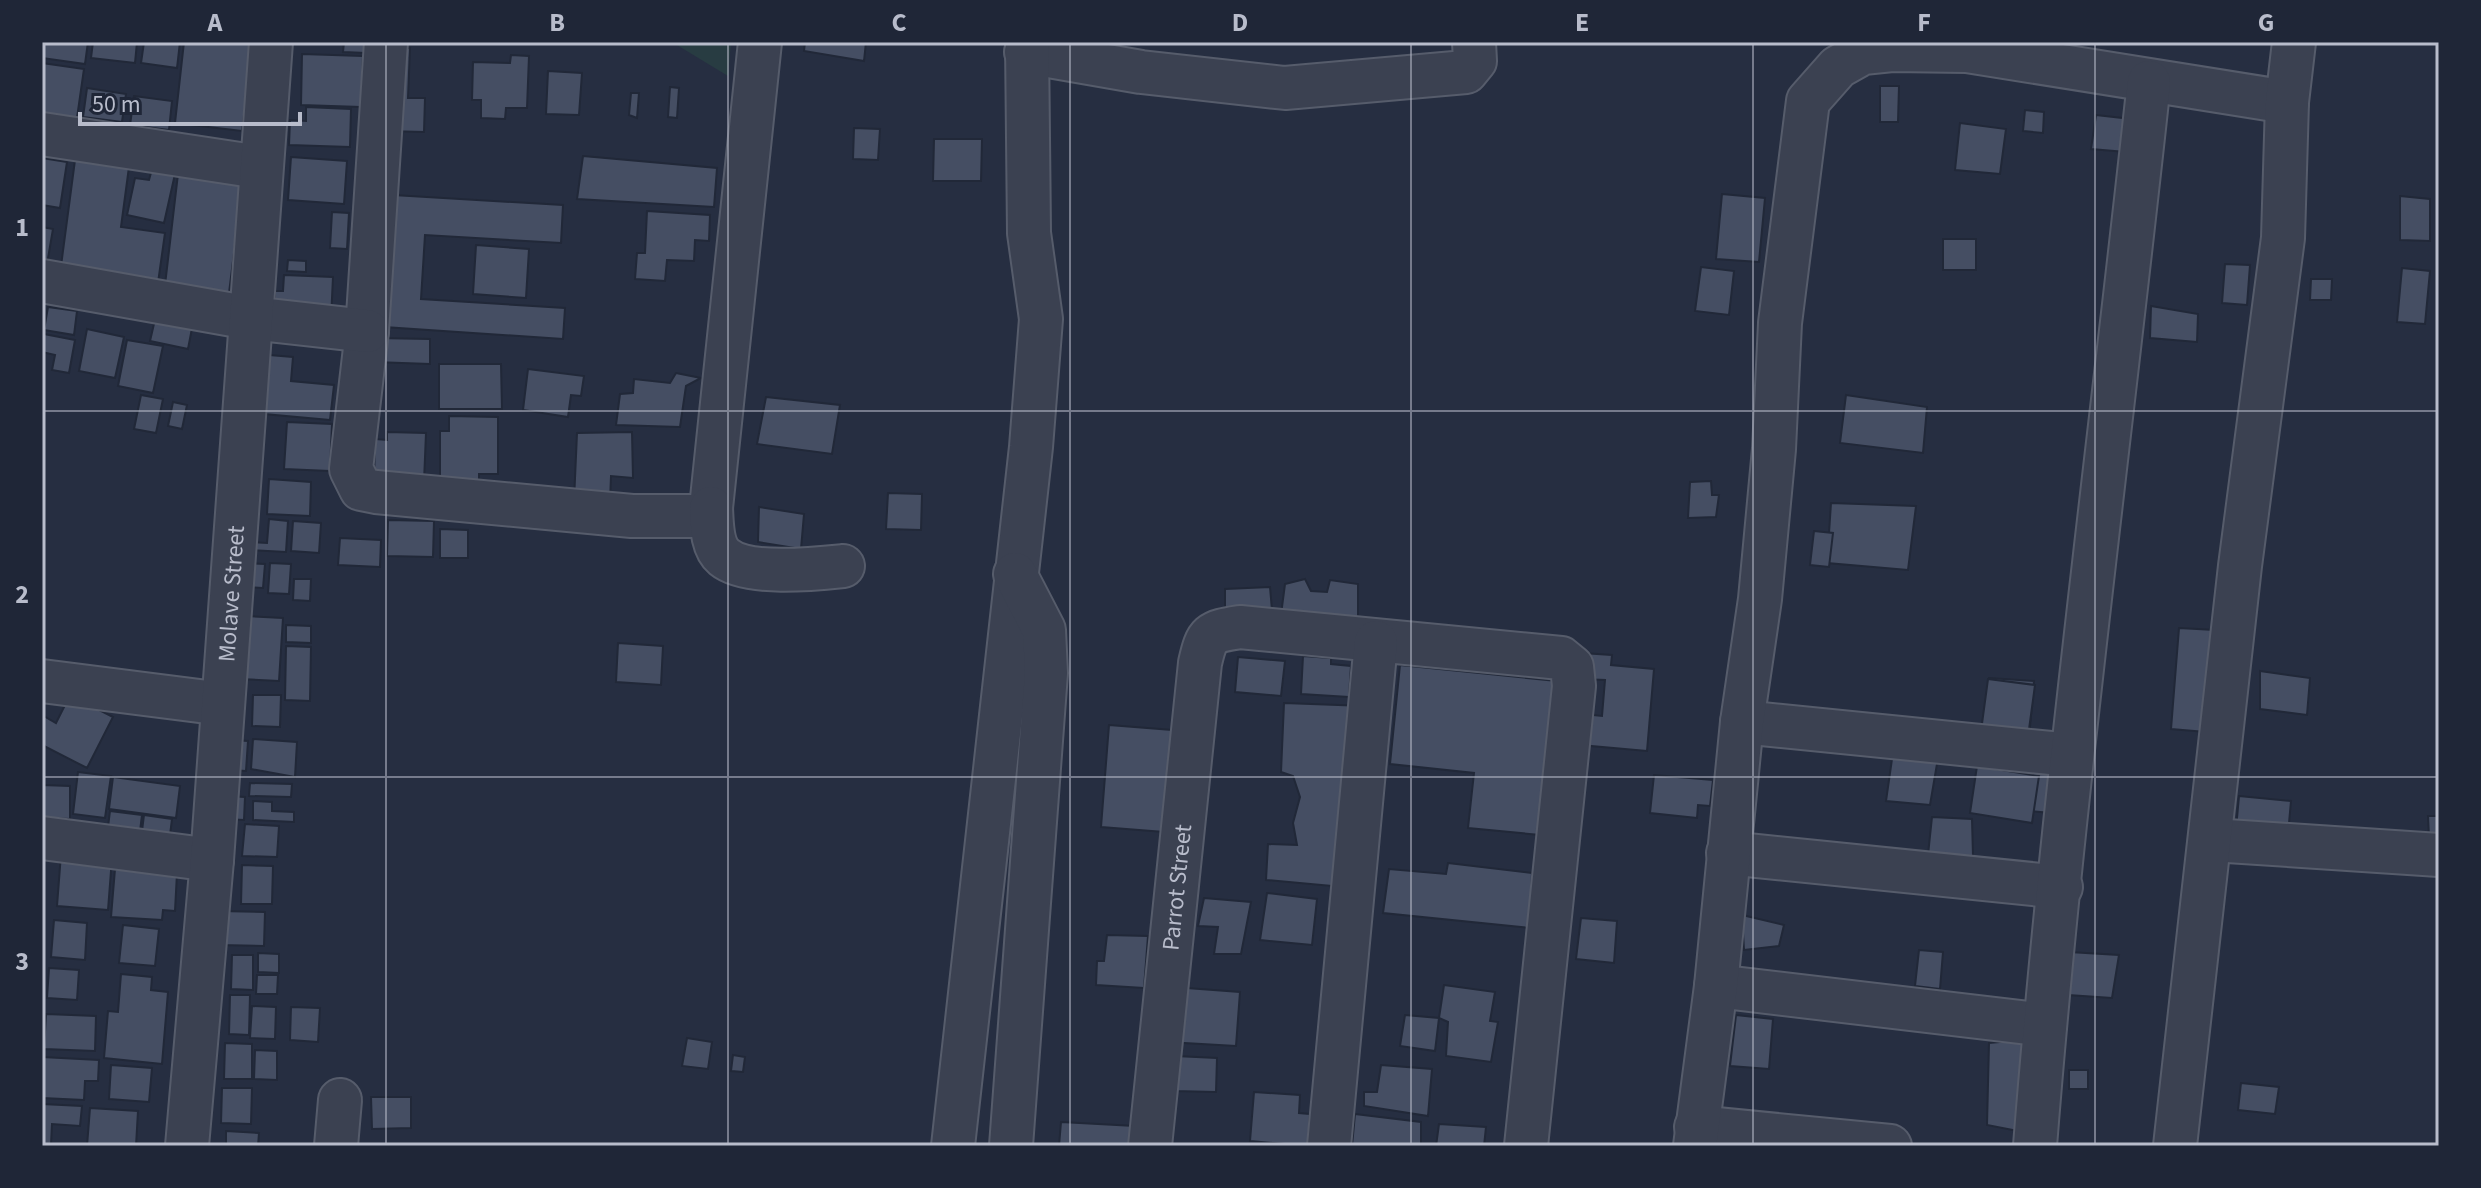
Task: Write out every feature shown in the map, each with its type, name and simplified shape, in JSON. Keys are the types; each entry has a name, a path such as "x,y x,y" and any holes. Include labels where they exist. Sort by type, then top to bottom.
{"street":[{"name":"Molave Street","path":"187,1146 212,860 271,42"},
{"path":"386,42 367,331 351,469 361,489 632,516 696,516 711,508"},
{"path":"760,42 711,508 713,535 721,555 732,561 802,570 843,566"},
{"path":"953,1146 962,1051 1023,634 1015,574 1031,447 1041,319 1029,233 1027,47 1141,72 1285,88 1466,72 1475,61 1474,42"},
{"path":"2175,1146 2212,840 2240,566 2283,238 2287,102 2294,42"},
{"path":"1890,1146 1696,1136 1716,986 1742,722 1760,599 1774,449 1780,323 1808,101 1838,67 1863,53 1967,47 2149,82 2287,102"},
{"path":"2035,1146 2071,755 2105,495 2149,82"},
{"path":"42,134 260,167"},
{"path":"42,281 250,318 367,331"},
{"name":"Parrot Street","path":"1150,1146 1200,663 1206,639 1214,631 1240,627 1376,642"},
{"path":"1011,1142 1046,673 1046,643 1023,634"},
{"path":"1329,1146 1376,642 1561,658 1572,667 1574,686 1526,1146"},
{"path":"42,681 223,704"},
{"path":"1742,722 2071,755"},
{"path":"2212,840 2439,855"},
{"path":"43,845 212,860"},
{"path":"1728,853 2061,887"},
{"path":"1716,986 2045,1025"},
{"path":"962,1051 1011,1142"},
{"path":"336,1146 340,1100"}],"shaded area":[{"path":"672,42 731,42 728,76"}],"building":[{"path":"42,42 88,42 85,64 42,58"},
{"path":"93,42 137,42 135,63 91,58"},
{"path":"144,42 180,42 177,68 141,63"},
{"path":"184,42 253,42 242,131 175,123"},
{"path":"344,42 367,42 366,53 343,52"},
{"path":"805,42 866,42 864,61 804,51"},
{"path":"389,47 410,48 408,98 425,98 424,132 385,131"},
{"path":"302,54 363,56 361,107 301,105"},
{"path":"511,55 529,56 527,108 506,108 505,119 481,118 481,100 472,100 473,62 510,63"},
{"path":"42,63 84,69 76,125 42,121"},
{"path":"548,71 582,73 579,115 546,114"},
{"path":"1880,86 1899,86 1898,122 1880,122"},
{"path":"670,87 679,88 677,118 668,117"},
{"path":"87,88 126,94 122,122 83,117"},
{"path":"631,93 639,93 637,118 629,115"},
{"path":"134,96 172,101 169,130 130,125"},
{"path":"306,107 351,109 350,147 289,145 290,120 306,121"},
{"path":"2025,110 2044,112 2043,133 2023,131"},
{"path":"2096,115 2131,119 2126,152 2091,149"},
{"path":"1960,123 2006,129 2000,174 1955,170"},
{"path":"854,128 880,129 878,160 853,159"},
{"path":"934,139 982,139 981,181 933,181"},
{"path":"583,156 717,168 714,207 577,199"},
{"path":"291,157 347,161 344,204 288,200"},
{"path":"42,158 67,162 60,208 42,205"},
{"path":"75,160 129,167 121,227 165,233 157,290 61,266"},
{"path":"152,169 175,174 164,223 127,215 135,178 149,180"},
{"path":"178,174 243,181 229,293 165,285"},
{"path":"1722,194 1765,198 1759,262 1716,259"},
{"path":"393,195 563,205 561,243 425,235 421,299 565,308 563,339 384,327"},
{"path":"2400,196 2430,199 2430,241 2400,240"},
{"path":"647,211 710,215 709,241 695,240 694,261 667,260 665,281 635,279 637,253 645,253"},
{"path":"332,212 349,213 347,249 330,248"},
{"path":"42,227 53,229 46,270 42,269"},
{"path":"1943,239 1976,239 1976,270 1943,270"},
{"path":"476,245 529,249 526,298 473,294"},
{"path":"288,260 306,261 306,272 287,271"},
{"path":"2225,264 2250,265 2247,305 2222,303"},
{"path":"1701,267 1734,271 1729,315 1695,311"},
{"path":"2402,268 2430,271 2425,324 2397,322"},
{"path":"284,275 333,277 331,319 274,316 275,291 283,291"},
{"path":"2311,279 2332,279 2331,300 2310,300"},
{"path":"2151,306 2198,314 2197,342 2150,338"},
{"path":"48,307 77,311 74,335 44,330"},
{"path":"156,315 193,323 188,349 150,341"},
{"path":"87,329 124,337 115,378 79,371"},
{"path":"44,334 75,340 69,373 52,370 55,355 42,352"},
{"path":"375,338 430,339 430,364 374,362"},
{"path":"127,340 163,346 153,393 118,386"},
{"path":"269,355 293,357 291,381 334,385 330,420 264,414"},
{"path":"439,364 501,364 502,409 439,409"},
{"path":"528,369 584,376 581,396 571,395 568,417 523,410"},
{"path":"676,373 701,378 686,386 680,427 616,425 620,394 633,393 634,379 670,383"},
{"path":"141,395 163,399 156,433 134,429"},
{"path":"1846,395 1927,407 1923,453 1840,443"},
{"path":"766,397 840,405 832,454 757,444"},
{"path":"173,402 187,405 182,429 168,426"},
{"path":"449,416 498,417 498,474 479,474 479,486 440,486 440,431 449,431"},
{"path":"287,422 332,424 330,471 284,469"},
{"path":"387,432 426,433 424,482 374,481 375,439 387,440"},
{"path":"632,432 633,478 611,476 610,502 574,501 577,433"},
{"path":"269,479 311,482 310,516 267,514"},
{"path":"1711,481 1712,495 1719,495 1716,517 1688,518 1690,482"},
{"path":"888,493 922,494 921,530 886,529"},
{"path":"1831,503 1916,506 1908,570 1827,563"},
{"path":"759,507 804,514 801,549 758,542"},
{"path":"269,519 288,521 286,552 248,550 248,542 267,543"},
{"path":"388,520 434,521 433,557 387,556"},
{"path":"293,521 321,523 319,553 291,551"},
{"path":"440,529 468,530 468,558 440,558"},
{"path":"1814,531 1833,533 1829,567 1810,565"},
{"path":"340,538 381,540 380,567 338,565"},
{"path":"246,563 265,564 263,588 244,587"},
{"path":"270,563 291,564 289,594 268,593"},
{"path":"294,579 311,579 310,601 293,600"},
{"path":"1305,579 1311,591 1327,592 1330,580 1358,584 1358,625 1280,622 1285,584"},
{"path":"1270,587 1273,622 1225,621 1225,589"},
{"path":"244,616 283,618 279,681 240,679"},
{"path":"286,625 311,626 311,643 286,642"},
{"path":"2179,628 2215,630 2206,732 2171,729"},
{"path":"618,643 663,646 661,685 616,682"},
{"path":"286,646 311,647 310,701 285,700"},
{"path":"1582,653 1612,655 1611,665 1654,669 1647,751 1580,745 1583,714 1602,716 1605,680 1580,679"},
{"path":"1303,656 1331,658 1331,664 1351,666 1349,697 1301,694"},
{"path":"1238,657 1285,661 1281,696 1235,692"},
{"path":"1400,665 1567,682 1551,836 1468,828 1474,773 1390,764"},
{"path":"2260,671 2310,678 2307,715 2260,709"},
{"path":"1989,678 2034,681 2029,738 1987,726"},
{"path":"1988,679 2035,685 2028,737 1981,731"},
{"path":"70,695 113,717 87,768 42,745 42,715 56,723"},
{"path":"253,695 281,695 280,727 252,726"},
{"path":"1284,703 1365,706 1343,887 1266,880 1268,844 1297,845 1293,823 1300,797 1293,776 1281,772"},
{"path":"1109,725 1185,731 1177,833 1101,827"},
{"path":"253,739 297,742 295,777 251,769"},
{"path":"232,740 248,741 246,771 230,770"},
{"path":"1893,752 1938,758 1930,805 1886,801"},
{"path":"1983,760 2061,773 2063,814 1975,806"},
{"path":"1977,766 2039,776 2032,823 1970,813"},
{"path":"78,772 111,776 105,818 73,814"},
{"path":"1654,775 1713,780 1710,806 1698,805 1697,818 1650,813"},
{"path":"113,777 180,786 176,818 109,809"},
{"path":"250,783 292,784 291,797 249,796"},
{"path":"42,785 70,786 70,819 42,818"},
{"path":"227,796 245,797 244,820 225,819"},
{"path":"2239,796 2291,801 2288,834 2236,829"},
{"path":"253,801 272,802 272,811 294,812 294,822 253,820"},
{"path":"110,811 142,815 138,847 106,843"},
{"path":"144,815 172,819 168,851 140,847"},
{"path":"2428,816 2439,816 2439,837 2429,838"},
{"path":"1932,817 1972,819 1973,856 1928,855"},
{"path":"245,824 279,826 277,857 242,856"},
{"path":"61,854 112,858 108,910 57,906"},
{"path":"1448,863 1532,873 1530,928 1383,913 1389,869 1446,874"},
{"path":"242,865 273,866 272,904 241,904"},
{"path":"115,869 177,873 175,911 163,910 162,920 111,917"},
{"path":"1267,893 1317,899 1312,945 1260,940"},
{"path":"1204,898 1251,902 1241,954 1214,954 1218,927 1198,926"},
{"path":"219,911 265,912 264,946 218,945"},
{"path":"1742,915 1784,925 1779,946 1744,950"},
{"path":"1581,918 1617,921 1614,963 1576,959"},
{"path":"54,920 87,923 85,960 51,957"},
{"path":"123,925 159,929 155,966 119,963"},
{"path":"1107,935 1148,936 1144,988 1096,985 1097,961 1104,961"},
{"path":"1919,950 1943,952 1940,989 1915,986"},
{"path":"2069,952 2119,955 2112,998 2068,995"},
{"path":"258,953 279,954 279,973 258,972"},
{"path":"232,955 253,955 253,990 231,989"},
{"path":"49,968 79,970 77,1000 47,998"},
{"path":"121,974 152,977 151,990 168,992 162,1064 104,1058 108,1011 118,1012"},
{"path":"257,975 278,975 277,994 256,994"},
{"path":"1444,985 1495,992 1490,1021 1498,1022 1491,1062 1446,1056 1448,1022 1439,1018"},
{"path":"1173,987 1240,992 1236,1046 1167,1042"},
{"path":"230,995 250,995 249,1035 229,1034"},
{"path":"252,1006 276,1007 275,1039 250,1038"},
{"path":"291,1007 320,1008 318,1042 290,1040"},
{"path":"46,1014 96,1016 95,1051 44,1049"},
{"path":"1405,1015 1439,1018 1435,1051 1400,1046"},
{"path":"1736,1015 1773,1019 1769,1069 1730,1066"},
{"path":"687,1038 712,1042 708,1069 682,1066"},
{"path":"2031,1039 2023,1132 1987,1125 1989,1043"},
{"path":"225,1043 252,1044 252,1079 224,1079"},
{"path":"255,1050 277,1051 277,1080 254,1079"},
{"path":"733,1055 745,1057 743,1072 731,1071"},
{"path":"1175,1056 1217,1058 1216,1092 1173,1091"},
{"path":"42,1057 99,1060 98,1081 85,1081 84,1100 42,1098"},
{"path":"111,1065 152,1068 149,1102 109,1099"},
{"path":"1381,1065 1432,1069 1428,1116 1364,1106 1364,1092 1377,1092"},
{"path":"2069,1070 2088,1070 2088,1089 2069,1089"},
{"path":"2241,1083 2279,1087 2275,1114 2238,1110"},
{"path":"222,1088 252,1088 251,1124 221,1123"},
{"path":"1254,1092 1300,1095 1299,1113 1310,1114 1308,1146 1250,1141"},
{"path":"371,1097 411,1097 411,1128 372,1129"},
{"path":"42,1104 82,1106 80,1126 52,1124 51,1145 42,1144"},
{"path":"90,1108 138,1111 136,1146 87,1146"},
{"path":"1355,1114 1421,1122 1421,1146 1352,1146"},
{"path":"1061,1122 1135,1126 1134,1146 1059,1146"},
{"path":"1439,1124 1486,1127 1484,1146 1436,1146"},
{"path":"226,1131 259,1133 258,1146 226,1146"}]}
